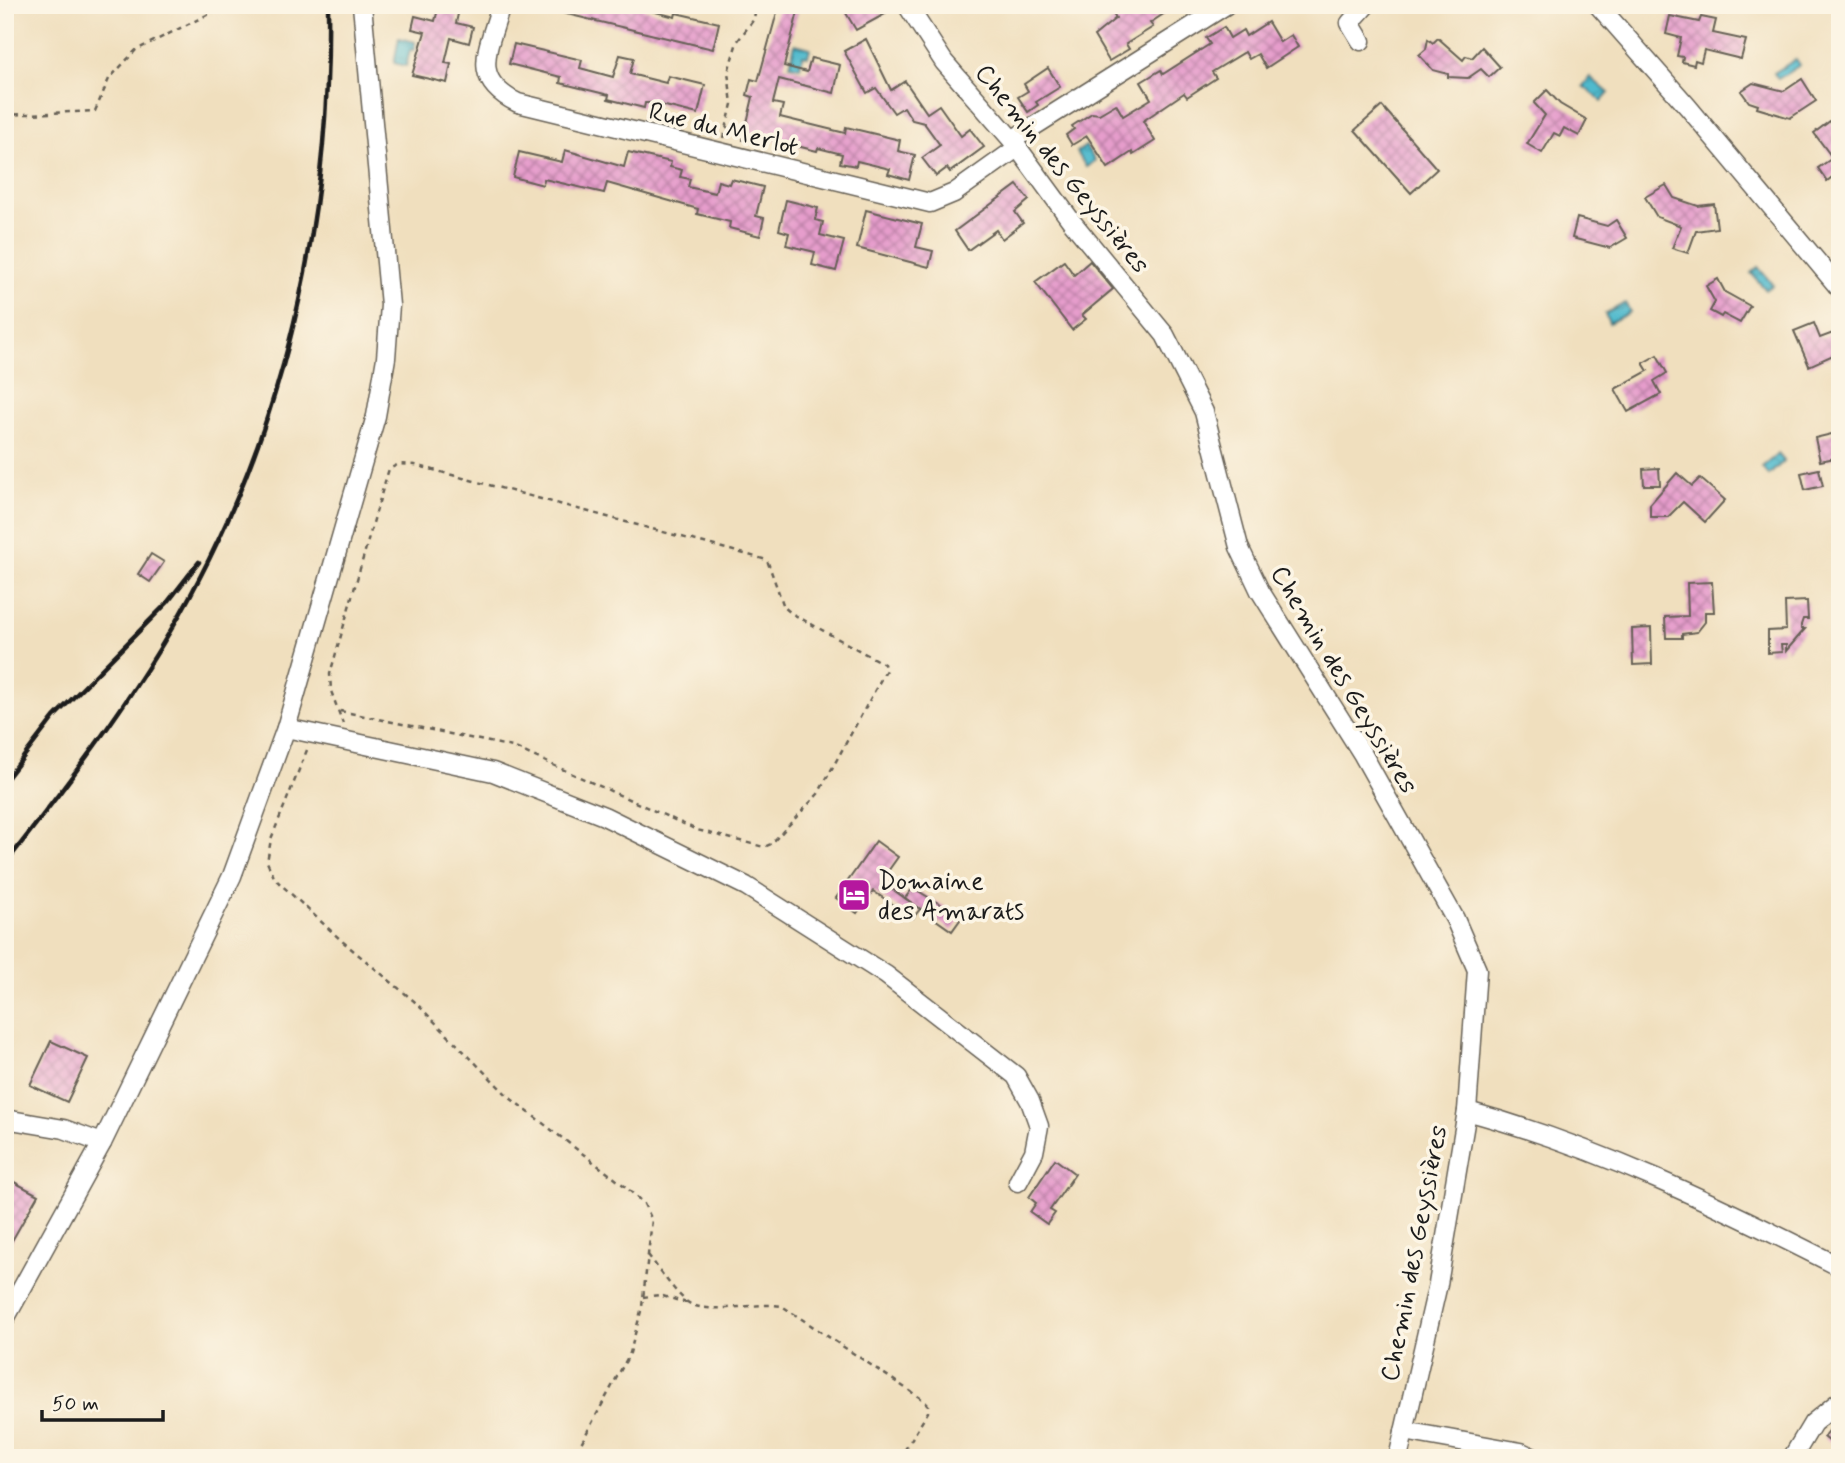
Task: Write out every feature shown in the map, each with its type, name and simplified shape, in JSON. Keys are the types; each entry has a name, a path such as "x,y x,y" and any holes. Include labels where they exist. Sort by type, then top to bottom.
{"street":[{"path":"5,1320 102,1143 232,876 286,728 376,416 386,358 390,305 362,5"},
{"name":"Rue du Merlot","path":"500,5 486,61 491,85 502,95 518,103 719,154 930,203 954,192 1014,144 1226,5"},
{"name":"Chemin des Geyssières","path":"907,5 944,62 1014,144 1072,222 1165,335 1204,412 1238,547 1260,591 1363,755 1455,919 1477,970 1467,1111 1438,1284 1398,1458"},
{"path":"1361,41 1350,23 1366,5"},
{"path":"1598,5 1688,107 1840,289"},
{"path":"286,728 493,772 604,816 746,886 886,975 1016,1076 1030,1101 1039,1126 1034,1152 1018,1182"},
{"path":"1467,1111 1507,1122 1682,1190 1840,1267"},
{"path":"5,1119 64,1129 102,1143"},
{"path":"1792,1458 1813,1423 1840,1401"},
{"path":"1404,1431 1521,1452 1534,1458"}],"path":[{"path":"5,115 95,111 109,79 136,50 227,5"},
{"path":"719,154 732,104 728,72 737,42 754,19 756,5"},
{"path":"337,740 343,724 331,691 334,657 389,469 399,464 415,465 767,560 785,607 791,613 884,664 886,670 818,794 771,844 764,846 697,830 513,747 340,711"},
{"path":"313,735 271,839 267,862 275,879 342,942 414,1001 510,1098 644,1204 652,1220 652,1239 643,1297 630,1353 573,1458"},
{"path":"648,1255 687,1303"},
{"path":"643,1297 659,1295 706,1309 765,1303 782,1306 928,1405 928,1412 900,1458"}],"water":[{"path":"399,38 415,42 406,66 394,63"},
{"path":"795,44 810,48 808,56 803,55 800,67 790,65"},
{"path":"1796,59 1800,65 1778,79 1774,73"},
{"path":"1590,77 1609,93 1602,101 1583,86"},
{"path":"1086,146 1095,161 1086,167 1077,152"},
{"path":"1758,267 1773,285 1766,290 1751,273"},
{"path":"1625,303 1630,312 1609,323 1605,314"},
{"path":"1778,454 1784,461 1769,475 1762,467"}],"building":[{"path":"439,5 460,5 456,23 473,27 469,43 451,38 445,63 451,64 447,83 412,75 425,32 412,29 415,16 435,21"},
{"path":"551,5 645,5 644,9 675,17 676,13 719,23 713,49 550,10"},
{"path":"779,5 799,8 784,66 807,72 811,58 840,65 834,93 779,79 773,103 783,105 780,117 845,133 846,127 900,140 898,151 915,155 909,180 888,174 890,169 857,161 856,166 840,163 842,154 818,148 817,151 761,137 760,144 743,140 753,97 747,95 751,79 758,81"},
{"path":"860,5 880,5 885,14 856,30 846,13"},
{"path":"1121,5 1177,5 1150,23 1153,27 1126,44 1129,49 1109,61 1094,36 1116,18 1112,11"},
{"path":"1670,16 1699,22 1701,17 1716,20 1713,33 1746,40 1741,59 1704,50 1701,62 1695,60 1694,65 1682,62 1683,57 1677,56 1681,38 1666,34"},
{"path":"1268,22 1280,42 1291,35 1298,47 1266,68 1258,54 1249,59 1245,52 1212,72 1216,78 1187,97 1184,93 1143,121 1155,141 1133,155 1132,152 1108,168 1087,136 1072,145 1066,135 1074,129 1072,126 1092,113 1099,114 1116,104 1123,116 1151,99 1141,82 1161,70 1163,74 1210,44 1206,38 1224,27 1230,38 1243,30 1246,36"},
{"path":"1438,38 1463,60 1466,56 1472,58 1482,47 1500,67 1489,77 1481,69 1468,78 1448,77 1448,74 1433,70 1419,55 1426,49 1428,39 1433,43"},
{"path":"866,39 891,90 905,81 927,113 939,105 961,136 970,129 984,147 950,172 947,168 936,176 922,158 940,145 924,123 912,120 904,107 894,113 876,88 867,93 844,51"},
{"path":"514,44 582,60 580,68 613,77 620,55 634,58 630,74 666,83 668,76 705,85 698,114 653,103 645,103 644,108 608,99 609,95 560,83 561,77 509,64"},
{"path":"1048,68 1060,87 1036,102 1038,105 1028,112 1018,97 1028,91 1024,84"},
{"path":"1802,79 1816,101 1790,118 1757,108 1758,105 1749,102 1741,91 1753,83 1784,91"},
{"path":"1547,90 1560,104 1587,120 1579,136 1564,128 1560,136 1554,133 1542,153 1527,144 1545,115 1534,103"},
{"path":"1382,106 1437,169 1411,193 1355,130"},
{"path":"1830,121 1840,136 1840,168 1814,133"},
{"path":"565,150 624,167 628,152 671,162 670,167 682,170 680,177 690,179 688,187 715,193 718,181 729,184 731,179 763,187 756,216 764,218 760,236 729,228 730,222 697,214 698,209 607,183 604,193 544,179 543,185 513,177 519,152 562,162"},
{"path":"1831,159 1840,171 1827,181 1818,168"},
{"path":"1017,185 1029,200 1015,212 1023,223 1002,239 996,230 968,250 955,231"},
{"path":"1666,185 1674,198 1698,206 1714,204 1717,228 1696,231 1688,253 1672,248 1681,226 1657,217 1645,197"},
{"path":"786,200 818,208 815,220 823,222 820,235 844,241 836,271 812,265 815,252 786,245 789,233 779,230"},
{"path":"866,210 922,224 916,247 933,251 929,267 857,248"},
{"path":"1577,218 1607,226 1616,220 1627,238 1610,248 1572,238"},
{"path":"1064,261 1074,275 1090,261 1113,289 1082,315 1086,319 1072,330 1035,282"},
{"path":"1718,279 1725,292 1750,306 1740,323 1710,311 1715,302 1706,286"},
{"path":"1814,323 1820,338 1833,333 1840,352 1809,366 1794,331"},
{"path":"1657,355 1667,373 1654,381 1661,394 1628,412 1615,389 1648,371 1643,363"},
{"path":"1840,432 1840,457 1820,461 1815,438"},
{"path":"1659,468 1660,485 1644,485 1643,469"},
{"path":"1819,469 1823,486 1805,490 1801,473"},
{"path":"1677,473 1692,486 1700,478 1725,500 1705,522 1683,502 1668,517 1650,517 1650,504"},
{"path":"151,554 164,562 150,582 138,574"},
{"path":"1712,582 1714,612 1705,612 1705,622 1697,632 1682,634 1682,638 1666,638 1665,617 1688,616 1687,583"},
{"path":"1807,601 1808,619 1803,619 1801,625 1801,629 1805,629 1786,651 1786,645 1781,645 1782,652 1768,653 1768,631 1786,630 1785,602"},
{"path":"1651,628 1652,664 1633,665 1632,629"},
{"path":"876,841 898,857 881,881 920,909 913,918 873,891 857,913 836,898"},
{"path":"913,888 962,917 952,931 905,898"},
{"path":"51,1041 88,1058 67,1102 30,1085"},
{"path":"1055,1159 1075,1174 1050,1210 1055,1213 1047,1224 1030,1212 1036,1203 1029,1197"},
{"path":"5,1177 38,1195 5,1253"},
{"path":"1840,1417 1840,1450 1824,1437"}],"railway":[{"path":"5,864 84,761 156,654 199,579 231,512 258,443 281,372 313,227 322,153 328,5"},
{"path":"5,781 54,717 167,603 199,562"}],"place":[{"name":"Domaine des Amarats","path":"854,895"}]}
